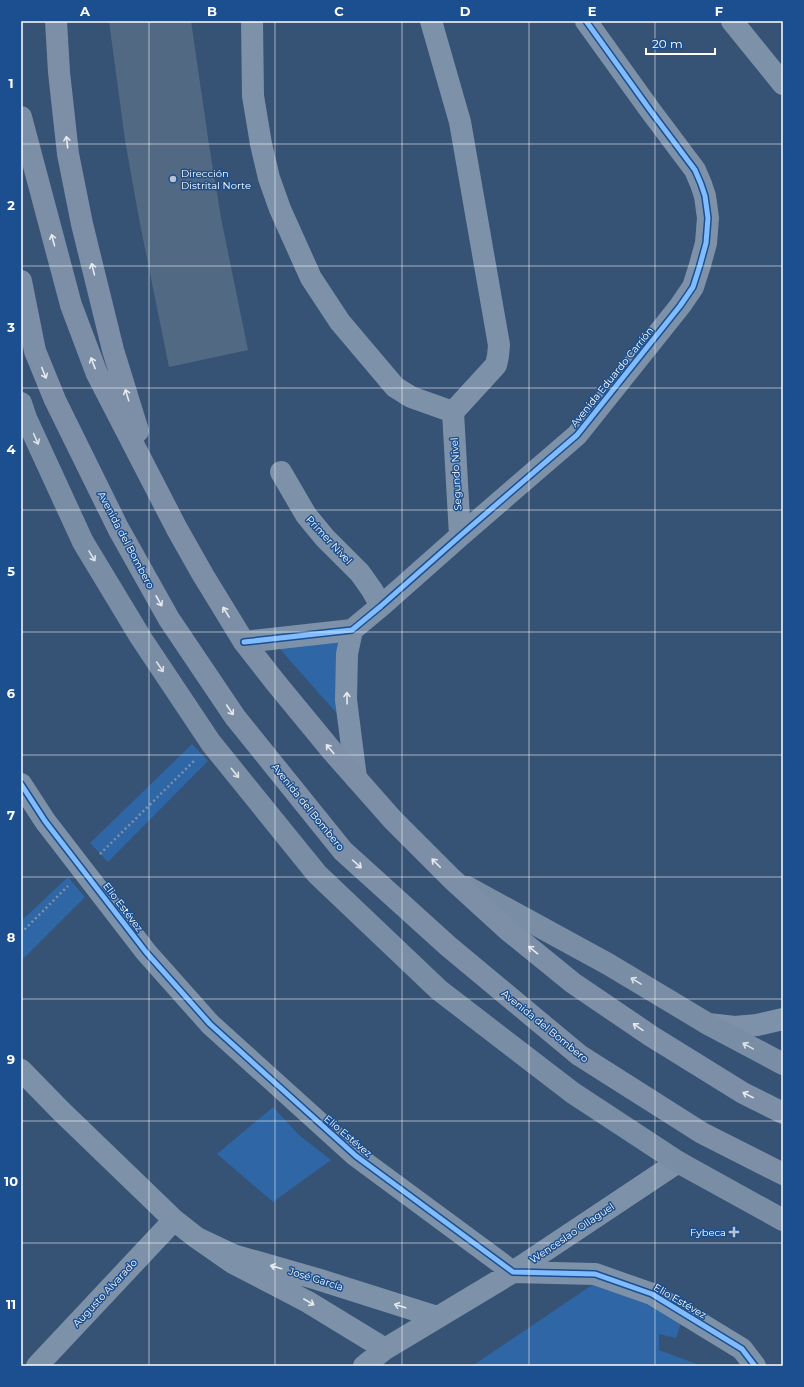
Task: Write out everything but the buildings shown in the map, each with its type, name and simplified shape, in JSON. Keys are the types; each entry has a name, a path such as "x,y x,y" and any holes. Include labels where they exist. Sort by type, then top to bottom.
{"main road":[{"path":"56,21 59,72 68,154 82,224 113,350 154,486"},
{"path":"21,117 71,305 97,374 154,486 203,575 244,642 276,683 393,820 452,879 509,931 573,982 658,1040 743,1093 783,1113"},
{"name":"Avenida del Bombero","path":"21,281 35,350 55,400 118,528 169,619 235,717 343,851 448,946 579,1055 702,1133 783,1174"},
{"path":"21,310 35,350"},
{"path":"21,403 26,418 83,542 141,638 211,743 317,874 439,990 572,1093 678,1162 783,1220"},
{"path":"452,879 608,964 708,1024 783,1064"}],"street":[{"path":"252,21 253,96 261,144 269,178 280,209 312,278 340,322 395,387 411,397 453,412 496,366 499,345 460,122 431,21"},
{"name":"Avenida Eduardo Carrión","path":"352,630 577,435 680,306 693,287 706,243 708,218 705,196 701,184 695,170 586,21"},
{"path":"732,21 783,84"},
{"name":"Segundo Nivel","path":"453,412 460,536"},
{"name":"Primer Nivel","path":"281,472 306,515 325,538 360,573 381,606"},
{"path":"244,642 352,630 347,654 346,700 356,778"},
{"name":"Elio Estévez","path":"21,784 45,821 146,952 210,1024 356,1156 513,1272 595,1274 652,1294 742,1349 756,1366"},
{"path":"708,1024 735,1027 757,1025 783,1019"},
{"name":"José García","path":"21,1070 61,1112 174,1220 197,1238 233,1263 308,1302 385,1349"},
{"name":"Wenceslao Ollaguel","path":"364,1366 385,1349 513,1272 678,1162"},
{"name":"Augusto Alvarado","path":"37,1366 174,1220"},
{"name":"José García","path":"197,1238 233,1255 317,1279 437,1318"}],"path":[{"path":"21,933 211,743"}],"shaded area":[{"path":"264,631 358,634 354,733"},
{"path":"192,744 208,761 108,862 90,843"},
{"path":"68,877 85,897 21,961 21,921"},
{"path":"273,1107 299,1135 331,1160 273,1202 217,1154"},
{"path":"595,1283 651,1303 681,1323 676,1338 659,1334 659,1350 702,1366 472,1366"}],"cycle path":[{"path":"244,642 352,630 577,435 680,306 693,287 706,243 708,218 705,196 701,184 695,170 586,21"},
{"path":"21,784 45,821 146,952 210,1024 356,1156 513,1272 595,1274 652,1294 742,1349 755,1366"}],"place":[{"name":"Dirección Distrital Norte","path":"173,179"},
{"name":"Fybeca","path":"734,1232"}]}
